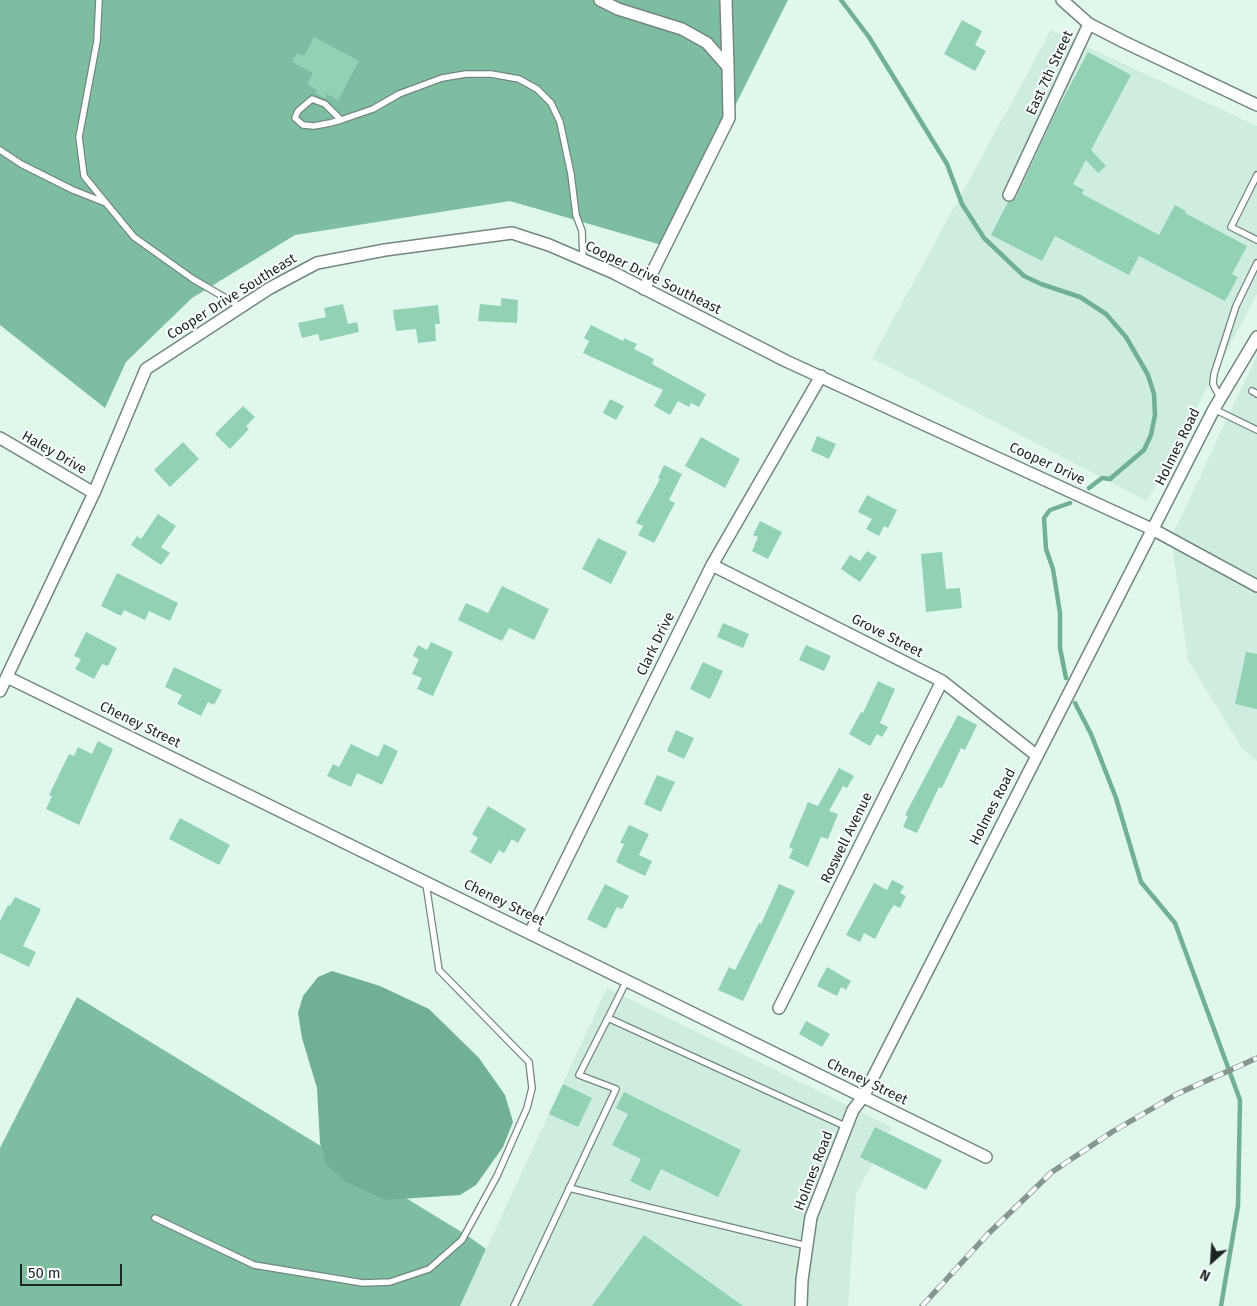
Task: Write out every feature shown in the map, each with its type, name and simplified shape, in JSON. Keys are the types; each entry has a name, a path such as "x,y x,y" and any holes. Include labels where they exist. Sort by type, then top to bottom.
{"street":[{"path":"600,0 618,9 682,29 707,43 728,67"},
{"path":"644,289 729,118 726,0"},
{"path":"1062,0 1089,24"},
{"name":"East 7th Street","path":"1009,194 1089,24 1257,105"},
{"name":"Cooper Drive Southeast","path":"8,678 94,493 146,370 270,288 317,263 384,250 512,233 549,245 614,273 786,362 821,376"},
{"name":"Holmes Road","path":"801,1306 811,1217 853,1110 863,1097 1036,755 1154,530 1214,409 1257,337"},
{"name":"Cooper Drive","path":"821,376 1154,530 1257,586"},
{"name":"Clark Drive","path":"530,932 712,565 821,376"},
{"name":"Haley Drive","path":"0,438 94,493"},
{"name":"Grove Street","path":"712,565 942,681 1036,755"},
{"path":"0,691 8,678"},
{"name":"Cheney Street","path":"8,678 986,1157"},
{"name":"Roswell Avenue","path":"779,1008 942,681"}],"lane":[{"path":"99,0 97,41 79,137 84,176 134,237 193,279 241,307"},
{"path":"341,120 325,104 312,99 298,111 295,118 303,125 314,126 341,120 373,110 399,94 442,78 466,74 491,74 519,79 537,89 551,103 560,122 571,174 576,215 582,231 583,260"},
{"path":"0,150 21,164 74,190 106,203"},
{"path":"1257,174 1231,227 1257,240"},
{"path":"1220,398 1213,384 1214,374 1236,306 1257,263"},
{"path":"1214,409 1257,430"},
{"path":"155,1218 254,1264 363,1283 390,1282 429,1269 462,1240 497,1176 527,1108 532,1088 529,1062 440,970 426,882"},
{"path":"514,1306 616,1089 579,1076 627,980"},
{"path":"608,1018 847,1127"},
{"path":"570,1188 807,1246"}],"shaded area":[{"path":"0,0 788,0 665,246 510,201 295,235 192,298 126,362 105,408 0,325"},
{"path":"1051,30 1257,126 1257,294 1147,501 872,358"},
{"path":"1257,355 1257,761 1242,748 1188,660 1171,538"},
{"path":"332,971 380,986 429,1009 479,1058 505,1095 513,1122 503,1147 476,1185 460,1195 385,1200 346,1182 326,1164 320,1143 317,1088 302,1038 298,1013 303,996 318,977"},
{"path":"607,988 892,1127 856,1194 848,1306 460,1306"},
{"path":"77,997 468,1236 486,1249 460,1306 0,1306 0,1148"}],"building":[{"path":"962,20 982,31 975,45 986,51 975,71 944,54"},
{"path":"314,37 359,61 338,100 327,94 325,98 315,93 317,90 307,84 313,73 292,62 297,53 304,56"},
{"path":"1088,52 1131,75 1091,150 1106,166 1098,173 1086,160 1073,184 1084,190 1082,194 1159,235 1175,205 1186,211 1185,213 1247,246 1232,274 1238,277 1225,301 1139,256 1129,275 1055,236 1042,261 991,235 1008,202 1016,198 1056,112"},
{"path":"501,298 518,300 517,323 478,321 480,304 501,306"},
{"path":"343,304 348,324 357,322 359,332 320,341 318,334 302,338 298,323 326,317 324,308"},
{"path":"438,305 440,324 435,324 436,341 418,343 416,329 396,331 393,310"},
{"path":"591,325 623,341 624,338 637,344 634,349 654,359 652,364 706,394 699,407 691,403 689,407 678,401 670,415 654,406 663,390 583,353 589,341 584,338"},
{"path":"610,399 624,406 616,420 603,413"},
{"path":"243,406 255,417 246,426 249,429 230,449 215,434"},
{"path":"817,436 836,444 829,459 811,451"},
{"path":"701,437 740,459 725,488 685,466"},
{"path":"183,442 199,459 170,487 154,470"},
{"path":"664,465 682,474 669,500 675,503 654,543 638,535 643,526 636,523 660,479 658,478"},
{"path":"867,495 897,510 888,528 884,526 879,536 866,529 872,519 858,512"},
{"path":"158,514 176,526 161,547 170,553 161,565 131,545 137,536 141,539"},
{"path":"760,521 782,532 768,559 752,551 758,537 753,535"},
{"path":"598,538 627,552 611,584 582,569"},
{"path":"867,551 877,557 860,582 841,569 850,555 860,561"},
{"path":"942,552 946,589 960,588 962,608 926,612 921,554"},
{"path":"117,573 178,603 170,621 149,611 145,620 124,610 121,616 101,606"},
{"path":"502,586 549,609 534,640 509,628 502,641 458,620 466,603 488,613"},
{"path":"723,623 749,634 743,648 717,637"},
{"path":"86,632 117,648 108,666 102,664 94,679 75,669 81,659 74,656"},
{"path":"431,642 453,652 433,696 417,689 422,678 412,674 419,659 413,656 418,645 427,650"},
{"path":"806,645 831,656 824,671 799,660"},
{"path":"1246,652 1257,654 1257,709 1235,704"},
{"path":"703,662 723,671 710,699 690,689"},
{"path":"174,667 222,690 214,705 208,702 201,716 177,704 182,695 165,687"},
{"path":"878,681 895,689 880,723 888,727 882,737 877,734 870,746 849,734 861,712 863,713"},
{"path":"958,715 977,725 965,750 961,748 942,788 939,787 917,833 903,827 908,816 905,815"},
{"path":"676,730 694,738 684,759 667,751"},
{"path":"98,741 113,749 79,825 46,809 52,796 49,795 69,754 74,756 78,747 92,754"},
{"path":"351,744 378,757 384,744 398,751 382,785 357,773 351,787 327,776 333,764 339,767"},
{"path":"839,768 854,776 847,788 843,786 829,811 838,814 828,839 821,837 808,867 789,858 793,849 789,847 808,802 818,806"},
{"path":"657,775 675,782 661,812 644,804"},
{"path":"488,806 526,829 518,843 512,839 504,853 499,850 491,864 470,852 478,838 472,834"},
{"path":"180,818 230,845 219,865 169,839"},
{"path":"629,825 649,834 639,855 652,861 645,876 616,862 624,844 620,843"},
{"path":"892,880 904,886 900,893 906,896 900,908 894,905 875,939 864,933 860,942 846,935 874,883 887,890"},
{"path":"605,884 629,896 622,909 617,907 606,929 587,919"},
{"path":"779,884 795,891 743,1001 718,990 729,967 735,970 759,923 761,924"},
{"path":"15,897 41,909 23,946 36,952 29,967 0,953 0,921 8,905 10,906"},
{"path":"827,967 851,981 846,990 841,987 837,996 817,986"},
{"path":"806,1021 830,1034 822,1047 799,1034"},
{"path":"563,1084 592,1098 578,1127 549,1114"},
{"path":"624,1092 741,1150 718,1197 661,1169 650,1191 630,1181 641,1159 612,1145 628,1114 616,1108"},
{"path":"875,1127 942,1160 926,1190 860,1157"},
{"path":"644,1235 743,1306 592,1306"}],"waterway":[{"path":"841,0 869,37 947,164 962,204 984,238 1024,276 1041,284 1080,297 1106,314 1126,337 1148,375 1154,394 1155,415 1151,435 1144,450 1110,479 1102,478 1089,488"},
{"path":"1066,678 1060,648 1060,613 1053,569 1046,549 1044,518 1050,510 1070,503"},
{"path":"1075,703 1091,734 1116,798 1141,882 1175,923 1240,1100 1238,1206 1221,1306"}],"railway":[{"path":"922,1306 987,1235 1052,1172 1112,1132 1177,1094 1257,1058"}]}
